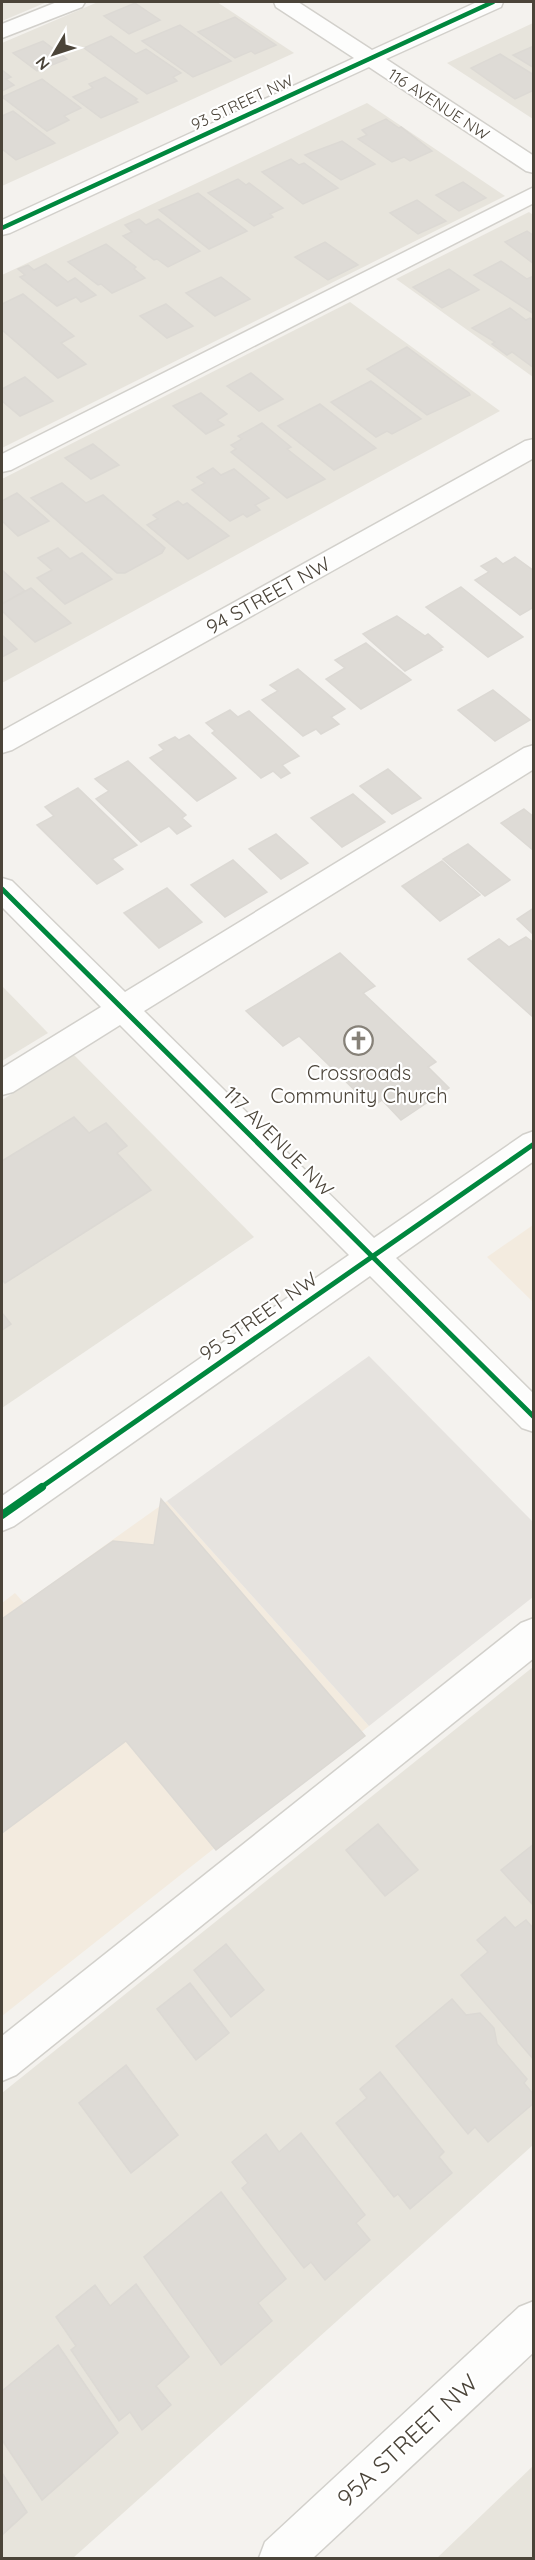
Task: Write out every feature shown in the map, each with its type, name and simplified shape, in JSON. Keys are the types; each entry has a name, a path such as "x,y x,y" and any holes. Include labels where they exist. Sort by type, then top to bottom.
{"street":[{"path":"2,32 74,2"},
{"name":"116 AVENUE NW","path":"284,2 534,166"},
{"name":"93 STREET NW","path":"2,228 493,2"},
{"path":"2,464 534,194"},
{"name":"94 STREET NW","path":"2,743 534,447"},
{"path":"2,1083 534,755"},
{"name":"117 AVENUE NW","path":"2,889 534,1417"},
{"name":"95 STREET NW","path":"2,1515 534,1144"},
{"path":"2,2061 534,1635"},
{"name":"95A STREET NW","path":"281,2559 534,2322"}],"shaded area":[{"path":"2,2 47,2 2,21"},
{"path":"98,2 217,2 294,53 2,186 2,43"},
{"path":"533,23 533,119 447,63"},
{"path":"367,103 505,196 2,448 2,275"},
{"path":"529,212 533,215 533,377 396,279"},
{"path":"350,302 500,411 2,683 2,479"},
{"path":"2,986 48,1033 2,1061"},
{"path":"74,1055 254,1237 2,1408 2,1100"},
{"path":"533,1225 533,1302 487,1257"},
{"path":"369,1356 534,1523 533,1597 369,1726 167,1501"},
{"path":"167,1501 369,1726 2,2016 2,1603 15,1593 24,1603"},
{"path":"533,1667 533,2145 73,2558 2,2558 2,2093"},
{"path":"533,2466 533,2558 437,2558"}],"building":[{"path":"135,3 160,20 129,34 104,16"},
{"path":"235,17 276,45 255,54 251,51 235,58 198,32"},
{"path":"180,25 231,61 193,77 142,41"},
{"path":"111,36 136,54 146,49 181,73 173,77 177,81 147,94 84,48"},
{"path":"43,41 67,59 37,71 13,53"},
{"path":"534,46 534,68 513,55"},
{"path":"500,54 534,75 534,90 515,99 471,68"},
{"path":"2,70 11,77 6,79 14,85 2,91"},
{"path":"105,77 138,102 101,118 73,97 93,88 89,84"},
{"path":"42,79 81,108 64,116 69,120 47,131 2,97"},
{"path":"13,111 55,143 16,160 2,149 2,116"},
{"path":"386,119 399,128 401,127 432,151 410,161 404,157 392,162 358,139 367,135 362,130"},
{"path":"342,141 375,164 341,180 305,155"},
{"path":"291,159 299,165 304,163 338,188 303,204 262,172"},
{"path":"238,179 246,185 249,183 283,208 270,214 273,217 254,226 208,193"},
{"path":"463,182 486,198 459,211 436,195"},
{"path":"198,193 247,231 209,249 159,210"},
{"path":"417,200 446,221 418,234 390,213"},
{"path":"139,219 146,225 158,219 200,251 168,267 157,259 154,260 123,236 132,232 125,225"},
{"path":"527,231 534,236 534,264 505,242"},
{"path":"325,242 358,265 328,280 295,257"},
{"path":"106,244 136,267 134,269 145,278 112,293 68,262"},
{"path":"501,261 527,279 534,276 534,314 474,275"},
{"path":"46,264 68,282 75,278 96,295 81,302 76,297 57,306 20,277 25,275 18,269 28,265 34,270"},
{"path":"449,269 479,290 442,308 413,287"},
{"path":"221,277 250,299 215,316 186,293"},
{"path":"23,294 74,336 61,343 86,364 58,378 2,330 2,304"},
{"path":"166,304 193,326 167,338 140,316"},
{"path":"510,308 526,320 530,318 534,320 534,368 512,352 507,355 492,344 495,342 472,328"},
{"path":"407,347 470,395 427,415 367,369"},
{"path":"251,373 283,399 259,411 227,386"},
{"path":"25,377 53,401 20,416 2,401 2,389"},
{"path":"371,381 421,419 392,434 387,431 376,437 331,402"},
{"path":"201,393 227,414 217,420 224,425 206,434 173,406"},
{"path":"320,404 376,448 334,470 278,426"},
{"path":"262,423 291,447 287,449 325,479 287,498 231,452 236,449 231,445 242,439 238,436"},
{"path":"93,444 119,465 91,479 65,458"},
{"path":"213,468 221,475 234,469 269,498 255,505 260,510 247,517 243,514 230,521 192,490 205,483 197,477"},
{"path":"62,483 86,503 103,495 165,548 162,553 125,573 117,573 31,498"},
{"path":"17,493 49,521 18,536 2,521 2,501"},
{"path":"178,501 183,505 187,503 229,536 188,559 147,525 158,519 153,515"},
{"path":"58,548 70,559 82,553 112,579 65,604 37,578 52,570 38,558"},
{"path":"515,557 534,571 534,607 520,615 475,580 489,572 481,566 496,558 503,564"},
{"path":"2,570 25,591 2,604"},
{"path":"461,587 523,637 488,657 426,607"},
{"path":"31,588 71,623 35,642 2,611 2,604"},
{"path":"397,616 425,636 428,634 443,647 440,648 442,650 405,671 363,634"},
{"path":"2,635 17,649 2,657"},
{"path":"366,643 411,680 361,709 326,679 345,668 335,660"},
{"path":"298,669 345,709 331,717 339,724 321,734 316,729 303,736 262,700 278,691 270,685"},
{"path":"493,690 530,720 495,741 458,710"},
{"path":"230,710 238,717 249,711 299,756 282,765 290,773 281,778 273,771 261,778 212,733 215,731 206,723"},
{"path":"189,735 236,778 197,801 150,758 164,750 159,745 175,737 179,740"},
{"path":"128,761 186,815 182,818 191,826 177,834 169,826 141,842 96,799 109,791 95,779"},
{"path":"388,769 421,798 392,814 360,786"},
{"path":"78,788 137,845 112,859 123,869 97,884 37,825 54,816 45,807"},
{"path":"353,794 385,822 342,847 311,818"},
{"path":"524,809 534,817 534,851 501,823"},
{"path":"276,834 308,863 281,879 249,849"},
{"path":"468,844 510,880 485,896 443,859"},
{"path":"233,860 267,892 225,917 191,885"},
{"path":"442,861 480,895 440,921 402,886"},
{"path":"167,888 202,922 159,948 124,913"},
{"path":"534,908 534,935 517,919"},
{"path":"526,937 534,943 533,1017 468,959 499,939 509,947"},
{"name":"Crossroads Community Church","path":"340,953 375,986 363,993 436,1062 428,1067 449,1088 401,1120 382,1100 372,1107 299,1036 283,1046 246,1011"},
{"path":"74,1117 89,1133 106,1123 127,1146 117,1153 151,1190 5,1283 2,1280 2,1161"},
{"path":"2,1313 11,1324 2,1330"},
{"path":"161,1499 365,1736 216,1850 126,1741 2,1833 2,1619 113,1541 154,1545"},
{"path":"378,1824 418,1870 385,1896 346,1850"},
{"path":"534,1844 534,1906 501,1870"},
{"path":"505,1917 515,1928 526,1920 534,1929 534,2060 461,1975 488,1952 477,1940"},
{"path":"226,1944 264,1990 231,2017 194,1970"},
{"path":"190,1983 229,2033 196,2060 157,2009"},
{"path":"452,1999 466,2015 480,2013 494,2028 497,2044 527,2079 524,2083 534,2095 534,2103 488,2142 475,2127 468,2134 396,2046"},
{"path":"126,2065 178,2135 131,2173 79,2103"},
{"path":"380,2072 444,2152 439,2157 452,2173 410,2209 398,2194 394,2197 336,2123 367,2098 360,2089"},
{"path":"301,2133 365,2215 356,2223 370,2240 325,2280 311,2262 304,2268 242,2188 248,2183 232,2162 266,2134 279,2152"},
{"path":"221,2192 286,2279 258,2303 272,2321 221,2365 144,2257"},
{"path":"136,2284 189,2357 156,2386 171,2405 142,2430 130,2412 119,2421 71,2350 76,2346 56,2317 95,2285 110,2306"},
{"path":"58,2345 118,2433 42,2500 2,2440 2,2391"},
{"path":"2,2473 27,2512 2,2535"}],"cycle path":[{"path":"2,228 493,2"},
{"path":"2,889 534,1417"},
{"path":"2,1515 534,1144"}],"place":[{"name":"Crossroads Community Church","path":"359,1041"}]}
